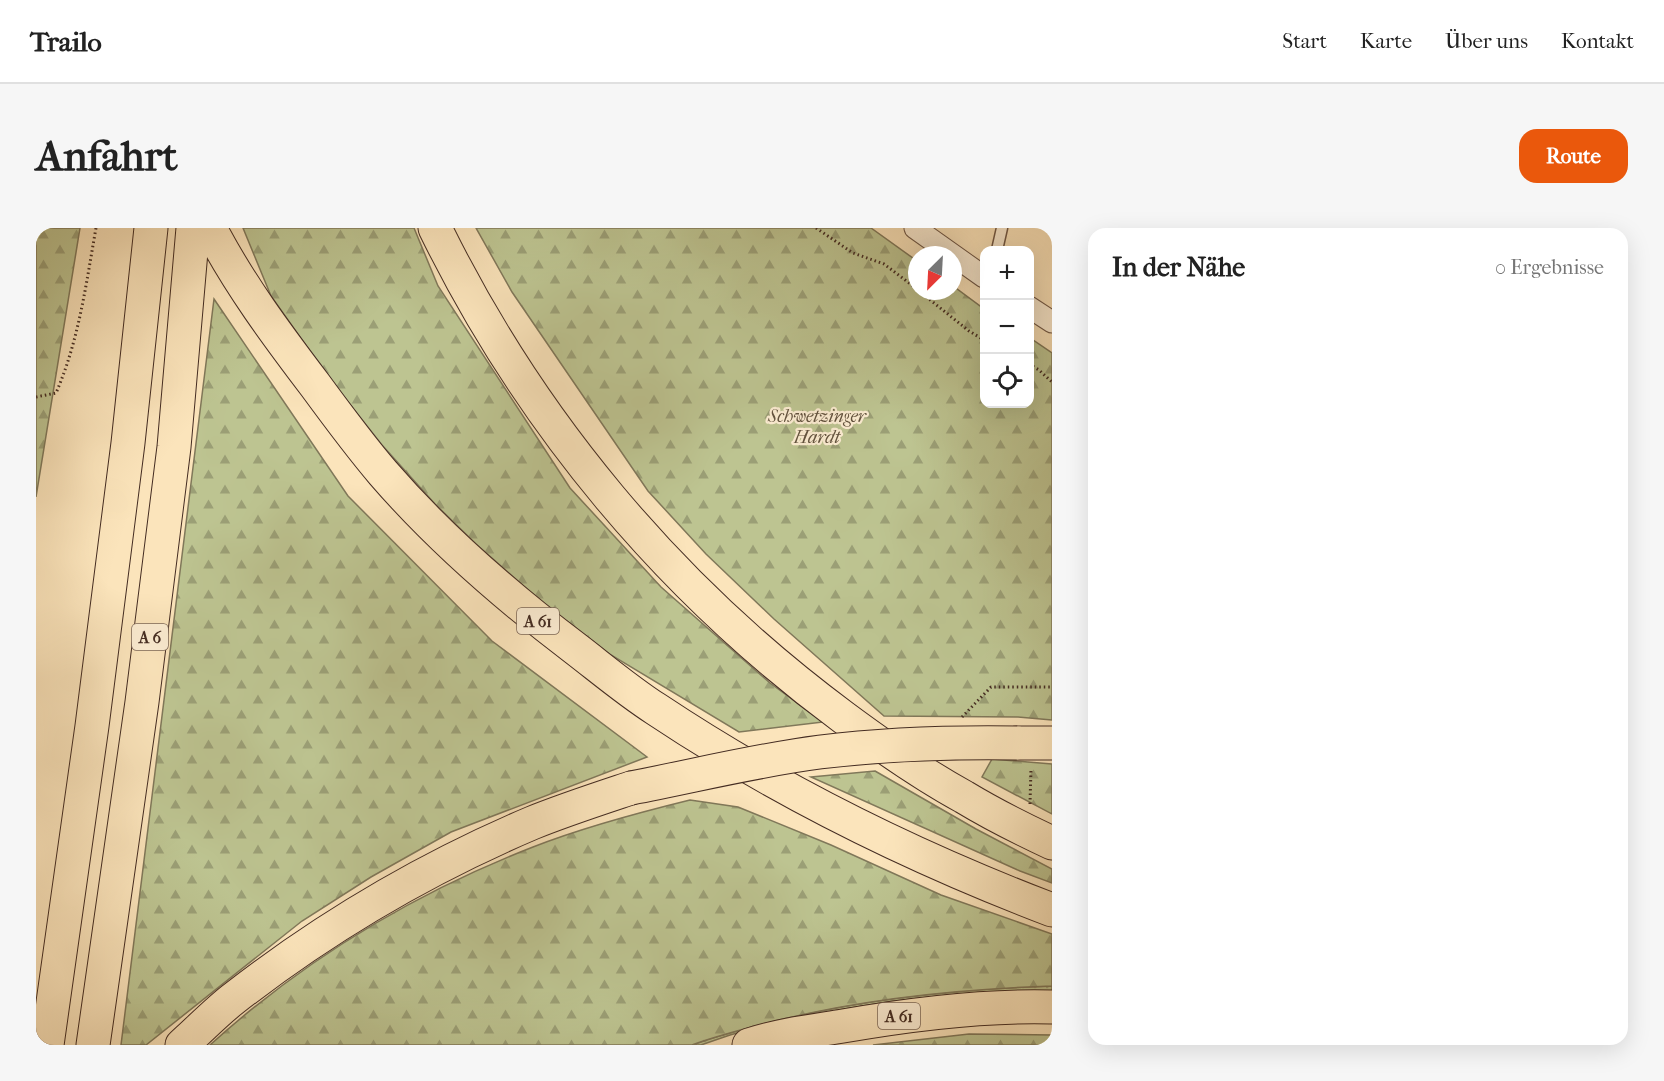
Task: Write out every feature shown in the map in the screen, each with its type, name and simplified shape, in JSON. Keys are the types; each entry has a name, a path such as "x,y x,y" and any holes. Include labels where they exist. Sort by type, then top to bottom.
{"highway":[{"name":"A 6","path":"47,1045 98,679 128,443 151,228"},
{"name":"A 6","path":"93,1045 142,702 172,458 193,228"},
{"name":"A 61","path":"210,228 239,280 286,348 384,473 480,572 537,620 654,708 819,807 927,858 1052,910"},
{"path":"435,228 495,341 560,437 641,534 716,612 787,675 907,762 963,797 1052,843"},
{"path":"182,1045 231,1000 360,911 534,822 631,788 819,752 969,742 1034,749"},
{"name":"A 61","path":"749,1045 909,1015 1012,1006 1052,1007"}],"street":[{"path":"915,228 980,273"},
{"path":"1034,310 1052,322"}],"lane":[{"path":"998,246 1002,228"}],"path":[{"path":"36,397 56,393 67,368 81,318 96,228"},
{"path":"816,228 853,253 884,264 908,282"},
{"path":"930,300 980,338"},
{"path":"1034,367 1052,382"},
{"path":"958,721 991,687 1052,687"},
{"path":"1030,804 1034,749"}],"green space":[{"path":"36,228 80,228 36,497"},
{"path":"243,228 414,228 438,286 570,488 661,587 770,683 823,722 739,732 611,655 543,603 435,504 382,445 326,374 271,296"},
{"name":"Schwetzinger Hardt","path":"476,228 871,228 908,255 908,300 962,300 962,293 980,306 980,408 1034,408 1034,341 1052,353 1052,720 1018,717 884,716 774,619 706,554 648,491 512,292"},
{"path":"214,299 348,496 492,641 647,757 451,832 371,877 302,921 146,1045 121,1045"},
{"path":"992,759 1052,764 1052,814 982,777"},
{"path":"875,771 976,829 1052,869 1052,883 1020,871 811,777"},
{"path":"690,800 738,807 831,845 941,895 1052,934 1052,986 944,993 873,1002 767,1023 692,1045 210,1045 246,1014 322,957 362,931 446,885 552,840 611,821"},
{"path":"1052,986 1052,991 961,994 893,1001 796,1017 701,1045 692,1045 767,1023 837,1008 873,1002 944,993"},
{"path":"969,1034 1052,1035 1052,1045 873,1045"}]}
